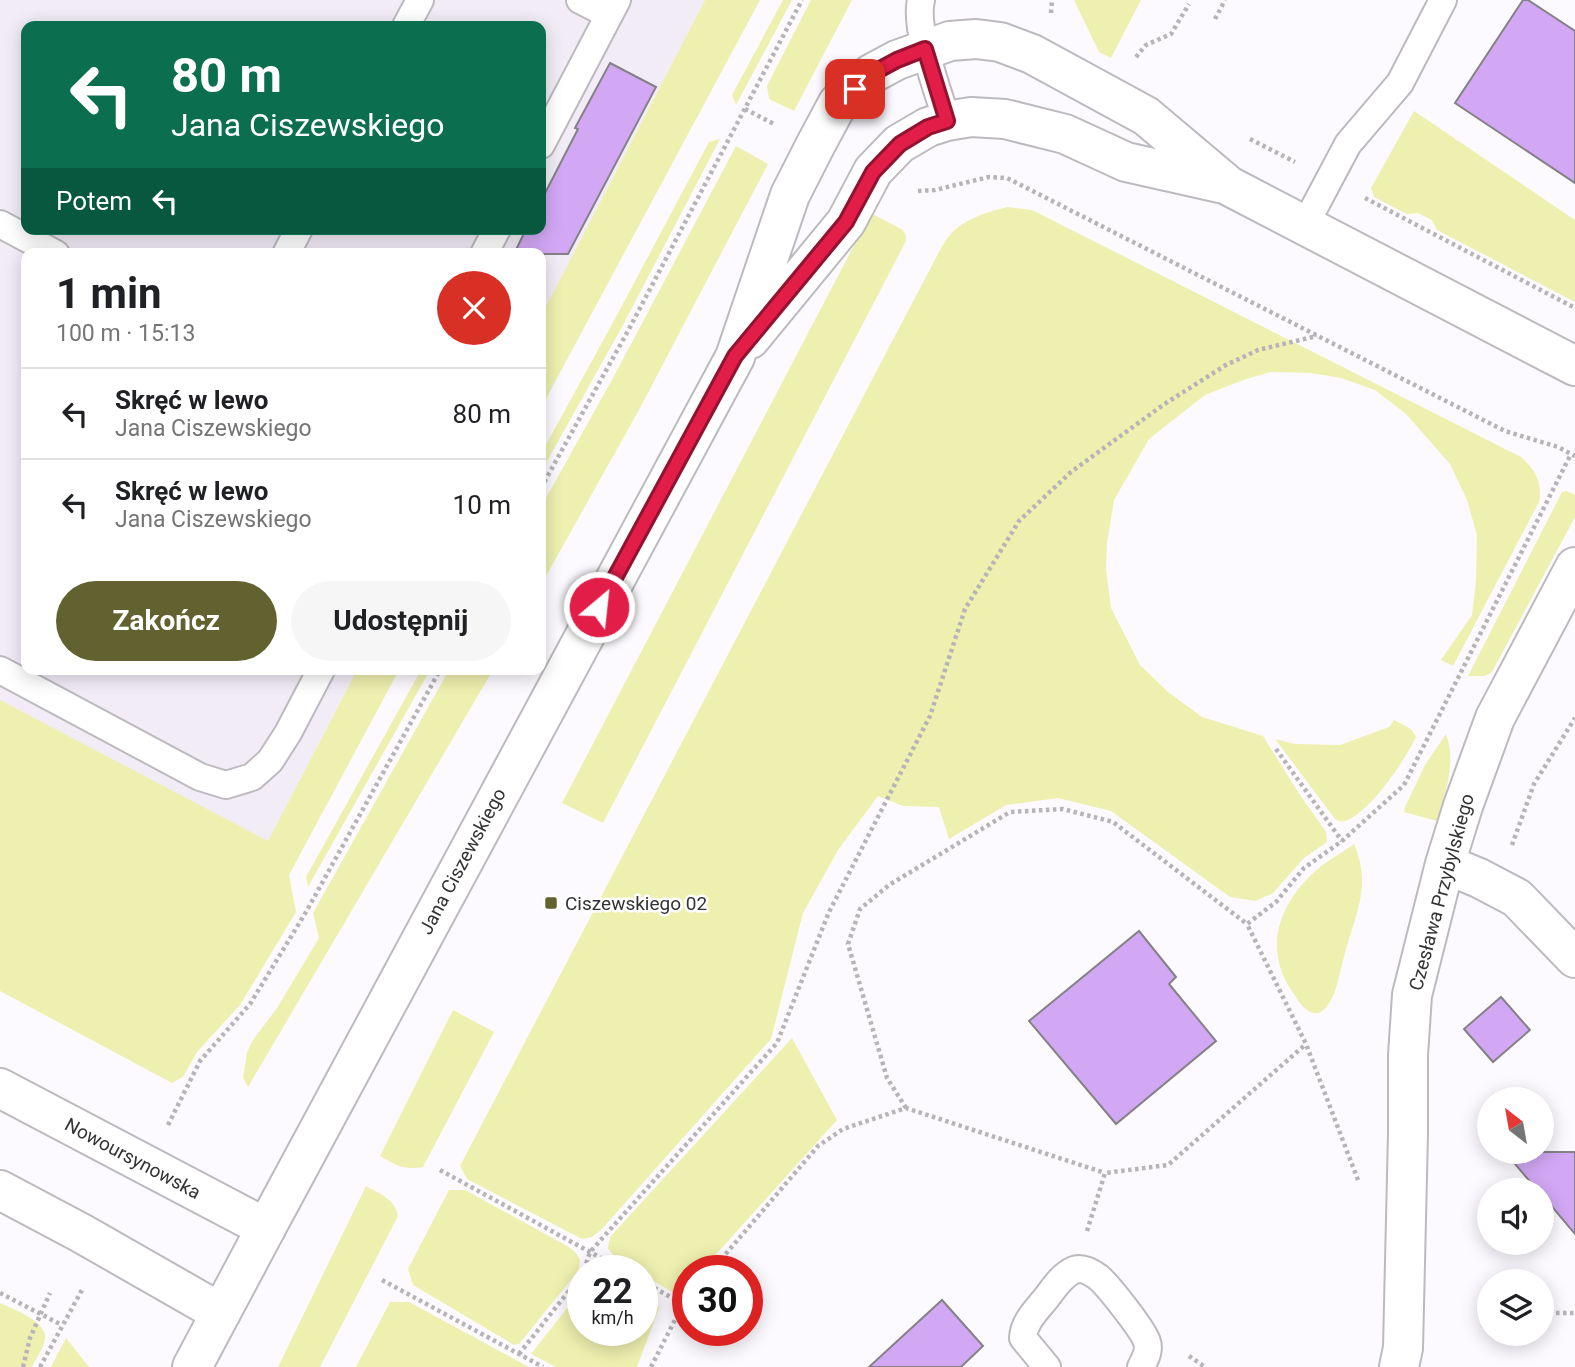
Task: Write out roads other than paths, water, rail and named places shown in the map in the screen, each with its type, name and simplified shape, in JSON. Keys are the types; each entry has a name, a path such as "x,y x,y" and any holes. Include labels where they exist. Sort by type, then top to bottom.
{"street":[{"name":"Jana Ciszewskiego","path":"192,1367 735,356 790,195 838,103 871,74 925,49 950,41 976,39 1000,42 1032,54 1146,116 1229,186"},
{"name":"Jana Ciszewskiego","path":"735,356 846,222 873,172 900,144 928,127 971,117 1005,119 1065,134 1126,162 1229,186"},
{"path":"1229,186 1575,366"},
{"name":"Czesława Przybylskiego","path":"1399,1367 1403,1348 1409,1133 1408,1055 1412,995 1445,864 1495,718 1575,567"},
{"path":"1445,864 1517,898 1575,958"},
{"name":"Nowoursynowska","path":"0,1088 266,1228"},
{"path":"0,1190 221,1313"}],"lane":[{"path":"409,21 420,0"},
{"path":"546,135 613,8 580,0"},
{"path":"921,0 918,10 925,49 947,121"},
{"path":"1305,225 1348,144 1400,83 1443,0"},
{"path":"0,224 45,248"},
{"path":"0,670 200,778 226,785 252,777 270,761 318,675"},
{"path":"1047,1367 1023,1338 1024,1328 1054,1288 1075,1269 1086,1270 1100,1279 1138,1326 1148,1344 1147,1355 1141,1367"}],"place":[{"name":"Ciszewskiego 02","path":"551,903"}]}
